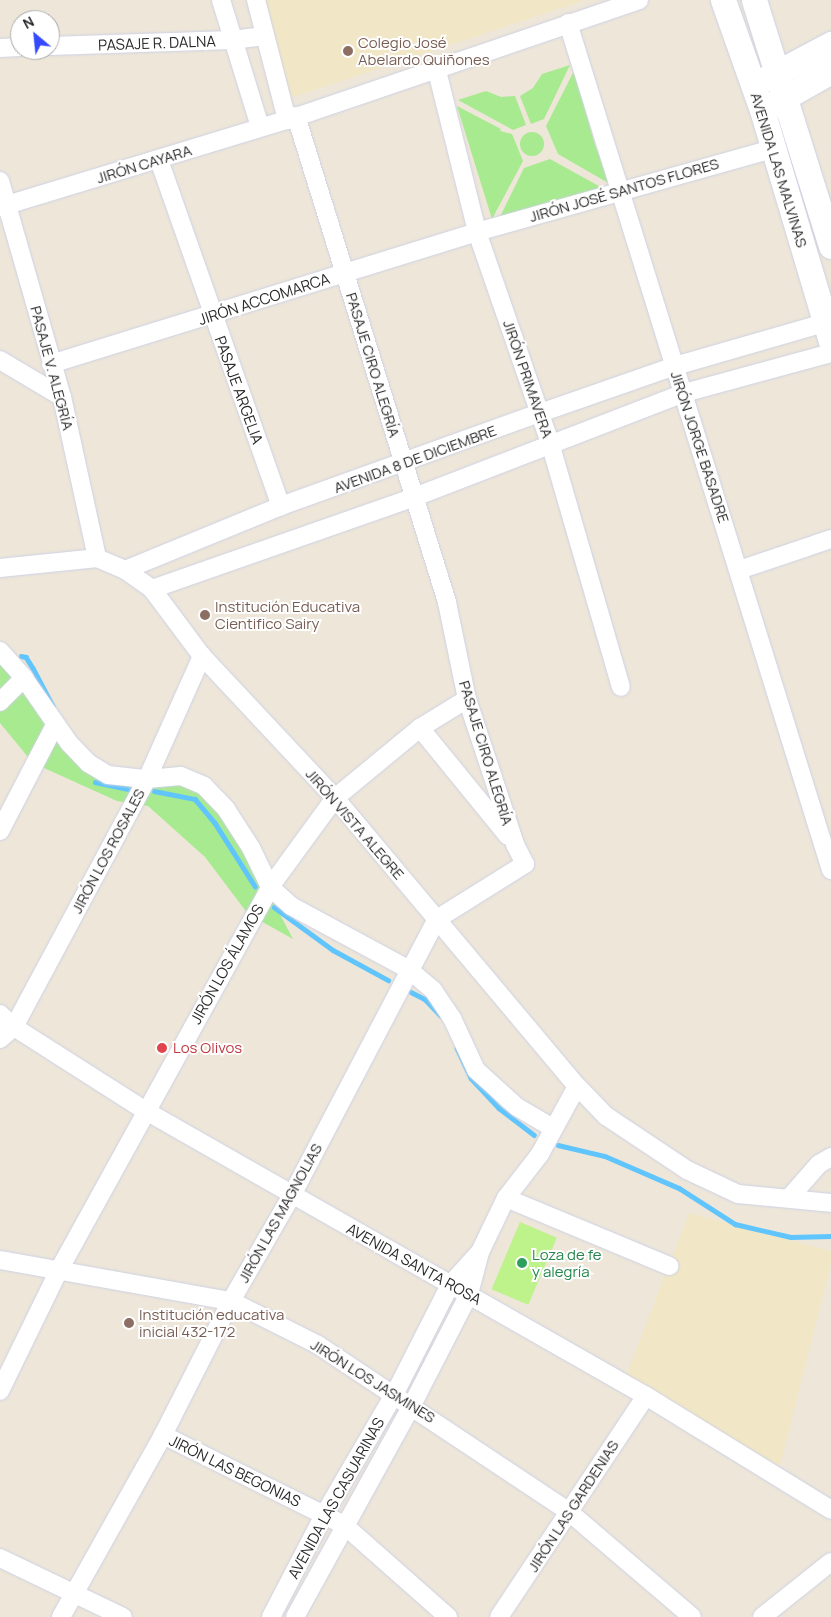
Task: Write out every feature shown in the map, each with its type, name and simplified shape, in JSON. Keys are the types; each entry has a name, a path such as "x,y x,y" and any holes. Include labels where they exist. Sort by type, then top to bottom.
{"street":[{"path":"221,0 260,127"},
{"name":"PASAJE CIRO ALEGRÍA","path":"256,0 265,36 345,274 404,464 412,498 447,602 467,699 515,844"},
{"name":"JIRÓN CAYARA","path":"4,206 159,160 437,71 639,0"},
{"name":"AVENIDA LAS MALVINAS","path":"723,0 762,110 772,149 829,328"},
{"name":"AVENIDA LAS MALVINAS","path":"754,0 831,246"},
{"name":"JIRÓN JORGE BASADRE","path":"568,24 618,190 684,393 831,870"},
{"name":"PASAJE R. DALNA","path":"60,46 232,40 265,36"},
{"path":"762,110 782,85 831,44"},
{"name":"JIRÓN PRIMAVERA","path":"437,71 477,232 550,443 621,687"},
{"path":"753,85 782,85 831,71"},
{"name":"JIRÓN JOSÉ SANTOS FLORES","path":"477,232 618,190 772,149"},
{"name":"PASAJE ARGELIA","path":"159,160 281,506"},
{"name":"PASAJE V. ALEGRÍA","path":"0,181 4,206 62,397 97,558"},
{"name":"JIRÓN ACCOMARCA","path":"51,364 213,316 477,232"},
{"name":"AVENIDA 8 DE DICIEMBRE","path":"125,570 281,506 404,464 540,413 675,366 829,328"},
{"path":"152,589 412,498 550,443 684,393 831,353"},
{"path":"0,360 62,397"},
{"path":"739,570 831,538"},
{"path":"0,568 97,558 125,570"},
{"name":"JIRÓN VISTA ALEGRE","path":"125,570 152,589 202,656 335,798 577,1086 606,1116 687,1170 738,1194 790,1197 831,1203"},
{"path":"0,651 24,678 55,725 88,763 108,775 147,779 181,776 204,786 226,808 251,848 270,886 291,906 408,969 433,990 452,1018 476,1070 517,1107 553,1128"},
{"name":"JIRÓN LOS ROSALES","path":"0,1039 14,1027 147,779 202,656"},
{"path":"0,702 24,678"},
{"name":"JIRÓN LOS ÁLAMOS","path":"0,1391 58,1270 270,886 335,798 420,728 467,699"},
{"path":"0,831 55,725"},
{"path":"420,728 515,844"},
{"name":"JIRÓN LAS MAGNOLIAS","path":"61,1617 163,1435 231,1301 292,1195 408,969 437,919 525,864 515,844"},
{"name":"AVENIDA SANTA ROSA","path":"0,1014 14,1027 146,1111 646,1396 831,1510"},
{"name":"AVENIDA LAS CASUARINAS","path":"295,1617 344,1525 412,1405 468,1294 480,1252 506,1198 540,1154 577,1086"},
{"path":"790,1197 819,1164 831,1157"},
{"path":"506,1198 669,1266"},
{"name":"AVENIDA LAS CASUARINAS","path":"271,1617 324,1515 395,1393 450,1285 480,1252"},
{"name":"JIRÓN LOS JASMINES","path":"0,1260 231,1301 318,1345 395,1393 568,1511 692,1617"},
{"name":"JIRÓN LAS GARDENIAS","path":"499,1617 646,1396"},
{"name":"JIRÓN LAS BEGONIAS","path":"163,1435 344,1525 448,1617"},
{"path":"0,1558 123,1617"},
{"path":"762,1617 831,1562"}],"shaded area":[{"name":"Colegio José Abelardo Quiñones","path":"253,0 586,0 278,102"},
{"path":"689,1213 831,1251 831,1263 780,1466 626,1376"}],"green space":[{"path":"570,65 544,119 531,124 520,96 533,88 542,74"},
{"path":"574,71 595,145 610,184 558,154 546,126"},
{"path":"486,91 501,97 515,96 526,125 513,130 458,100"},
{"path":"457,106 501,129 500,131 512,134 523,161 492,219"},
{"path":"532,132 540,136 544,144 540,152 532,156 524,152 520,144 524,136"},
{"path":"550,159 606,190 496,225 524,168"},
{"path":"0,646 59,740 121,774 157,771 210,794 241,841 293,939 248,914 205,857 148,806 117,801 33,763 0,723"},
{"name":"Loza de fe y alegría","path":"520,1222 557,1238 528,1305 491,1289"}],"waterway":[{"path":"21,656 26,657 53,706"},
{"path":"95,782 129,789"},
{"path":"154,791 195,799 215,823 255,886"},
{"path":"274,907 333,950 388,980"},
{"path":"411,992 425,999 440,1015"},
{"path":"457,1048 471,1078 499,1108 534,1135"},
{"path":"558,1145 605,1156 679,1188 735,1224 791,1237 831,1236"}],"place":[{"name":"Colegio José Abelardo Quiñones","path":"348,51"},
{"name":"Institución Educativa Cientifico Sairy","path":"205,615"},
{"name":"Los Olivos","path":"162,1048"},
{"name":"Loza de fe y alegría","path":"522,1263"},
{"name":"Institución educativa inicial 432-172","path":"129,1323"}]}
